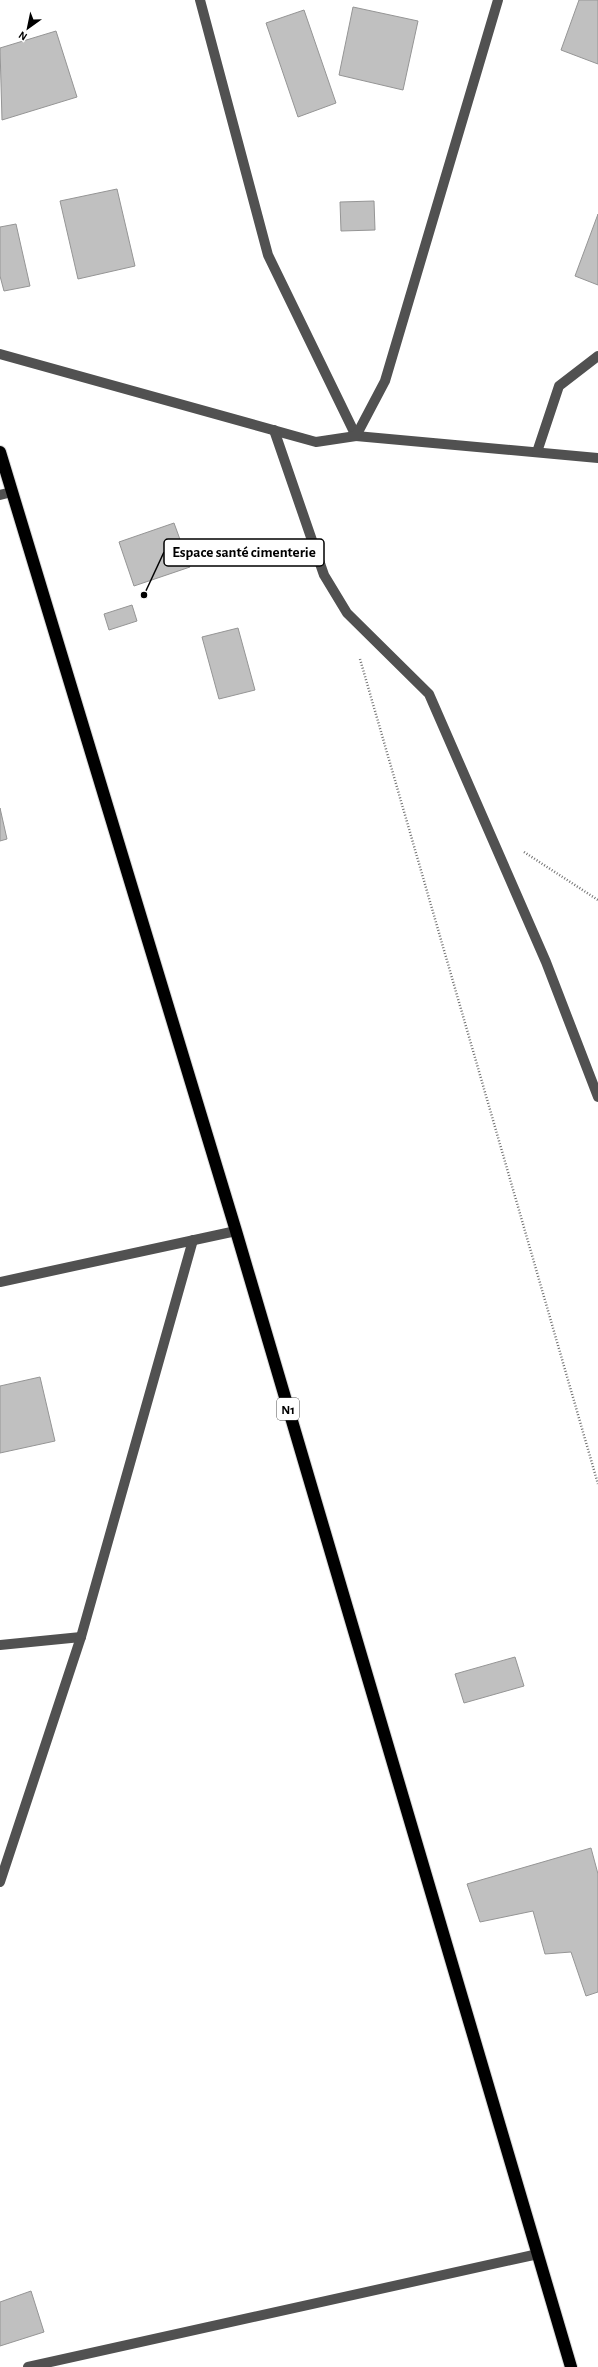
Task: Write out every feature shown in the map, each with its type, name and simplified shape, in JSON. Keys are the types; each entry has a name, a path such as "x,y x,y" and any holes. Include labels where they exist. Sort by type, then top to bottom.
{"highway":[{"name":"N1","path":"0,452 236,1231 571,2367"}],"street":[{"path":"200,0 268,255 356,436"},
{"path":"356,436 385,381 498,0"},
{"path":"0,354 316,442 356,436 598,458"},
{"path":"537,452 559,386 598,356"},
{"path":"274,430 324,575 347,613 429,694 546,962 598,1097"},
{"path":"0,496 12,492"},
{"path":"0,1282 236,1231"},
{"path":"0,1882 81,1637 193,1240"},
{"path":"0,1645 81,1637"},
{"path":"28,2367 538,2254"}],"path":[{"path":"358,651 598,1484"},
{"path":"520,850 598,900"}],"building":[{"path":"579,0 598,0 598,64 561,50"},
{"path":"353,7 418,21 403,90 339,75"},
{"path":"304,10 336,103 298,117 266,23"},
{"path":"56,31 77,97 2,120 0,48"},
{"path":"117,189 135,266 78,279 60,201"},
{"path":"374,201 375,230 341,231 340,202"},
{"path":"598,214 598,285 575,276"},
{"path":"16,224 30,286 4,291 0,276 0,227"},
{"path":"174,523 190,567 134,586 119,542"},
{"path":"132,605 137,621 109,630 104,614"},
{"path":"238,628 255,690 219,699 202,637"},
{"path":"0,808 7,839 0,841"},
{"path":"40,1377 55,1441 0,1453 0,1386"},
{"path":"515,1657 524,1686 464,1703 455,1674"},
{"path":"591,1848 598,1874 598,1992 586,1996 571,1952 545,1954 533,1911 480,1922 467,1884"},
{"path":"31,2291 44,2332 0,2346 0,2302"}],"place":[{"name":"Espace santé cimenterie","path":"144,595"}]}
